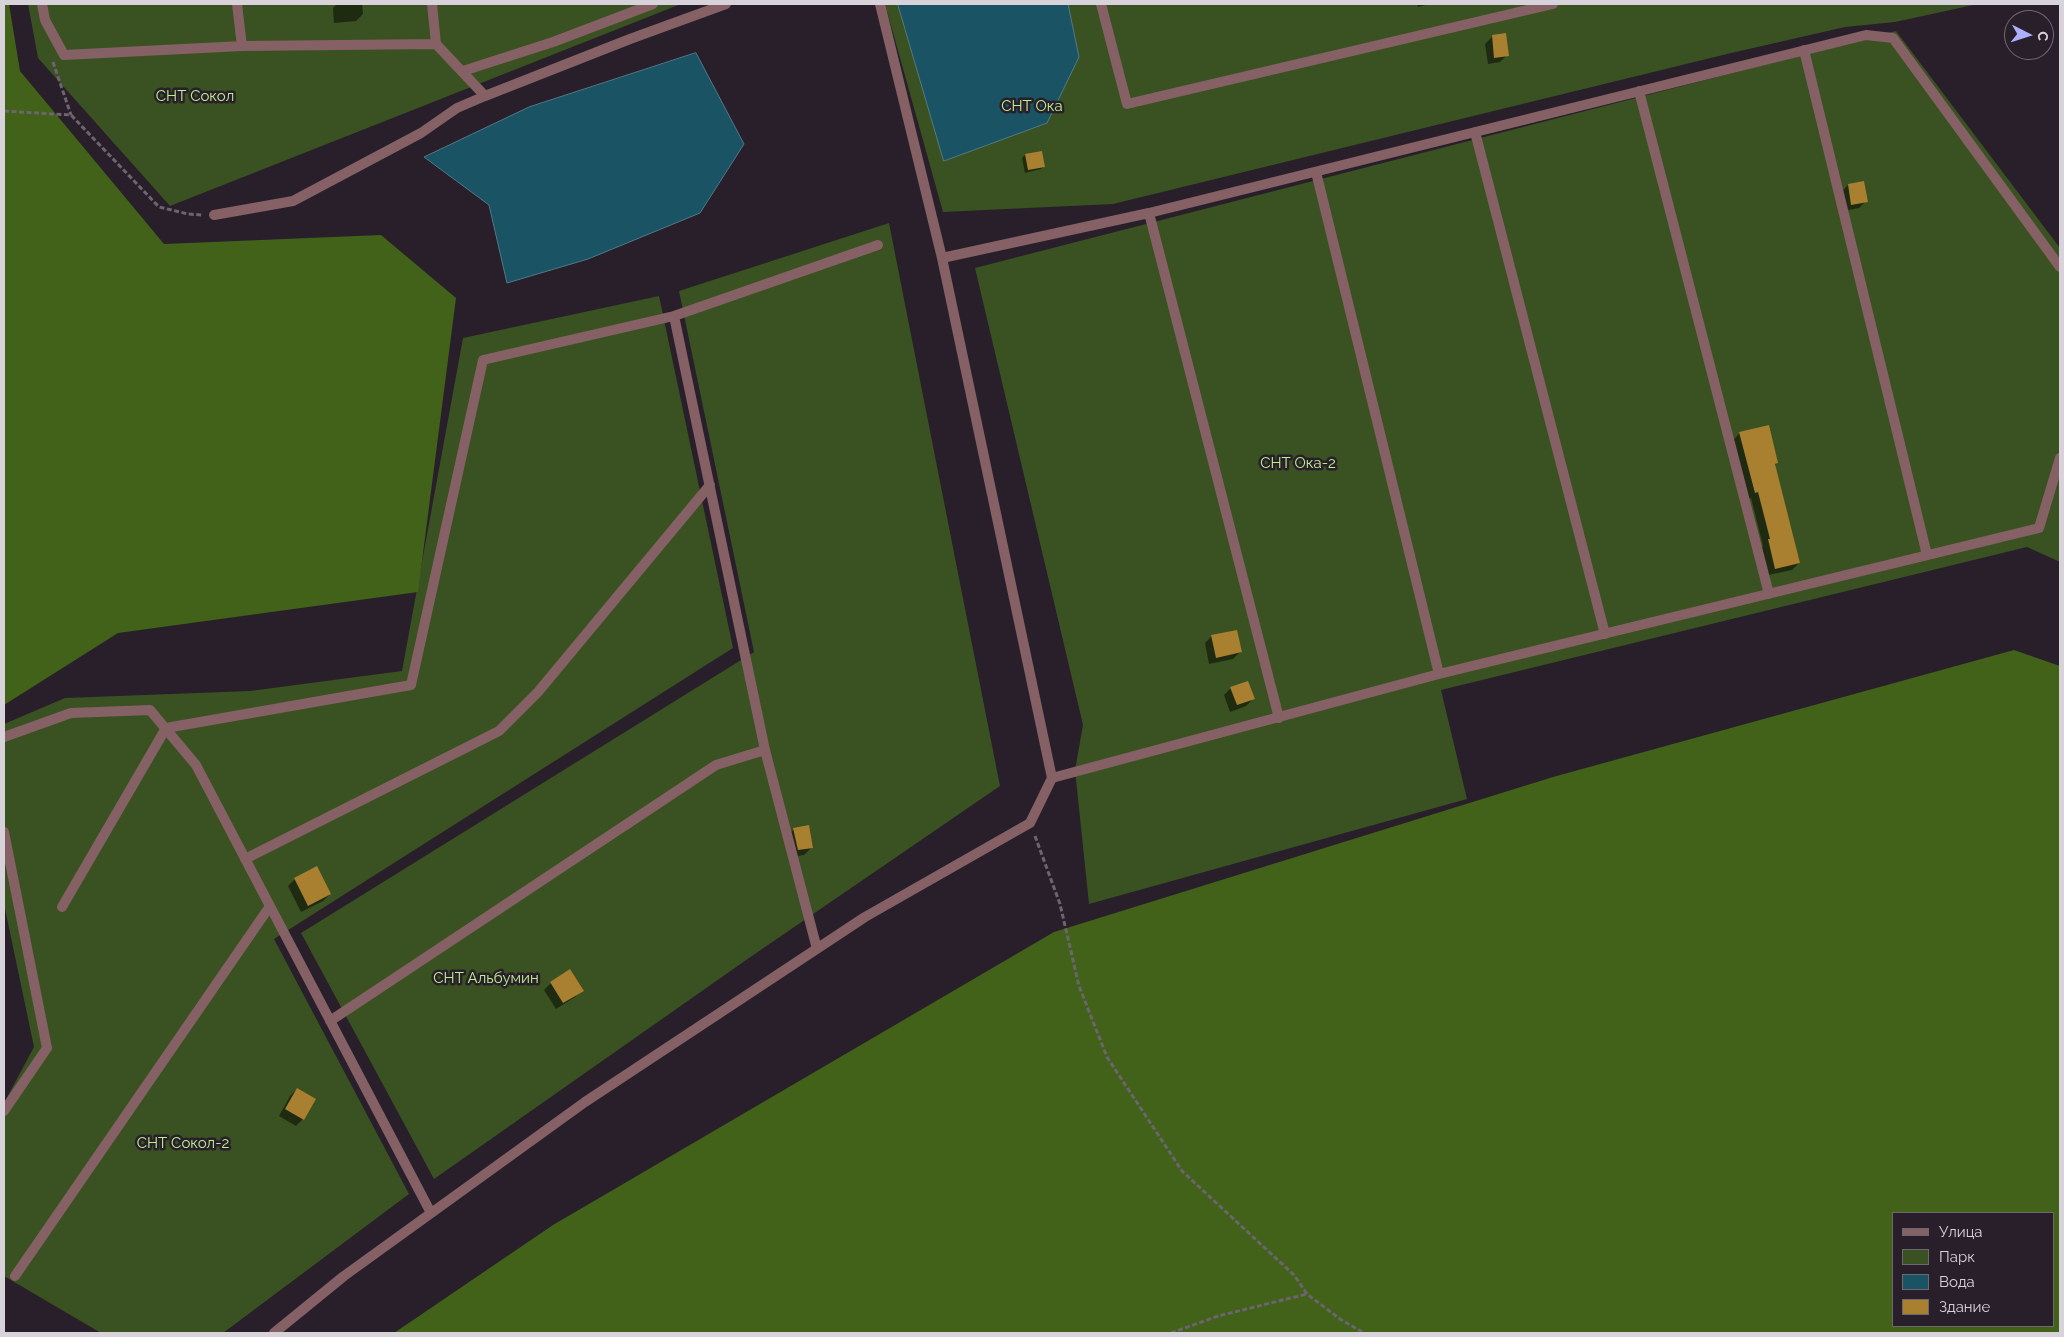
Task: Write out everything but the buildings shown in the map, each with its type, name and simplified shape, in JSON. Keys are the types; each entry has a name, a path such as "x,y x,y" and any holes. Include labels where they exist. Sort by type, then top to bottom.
{"street":[{"path":"42,4 44,20 64,55 242,46 436,44"},
{"path":"236,4 242,46"},
{"path":"432,4 436,44 485,96"},
{"path":"463,71 546,45 627,9 653,4"},
{"path":"214,215 293,200 421,133 457,108 630,39 726,4"},
{"path":"274,1333 344,1276 585,1102 865,917 1030,823 1052,778 942,258 880,4"},
{"path":"1101,4 1126,104 1553,4"},
{"path":"942,258 1149,213 1866,35 1892,38 2060,267"},
{"path":"1804,50 1927,555"},
{"path":"1640,91 1769,594"},
{"path":"1476,132 1605,634"},
{"path":"1316,172 1439,674"},
{"path":"1149,213 1279,718"},
{"path":"166,728 411,685 483,360 674,316 878,245"},
{"path":"674,316 765,750 817,949"},
{"path":"1052,778 1439,674 2039,528 2060,458"},
{"path":"244,859 499,731 538,692 710,485"},
{"path":"4,737 71,713 150,710 196,766 431,1213"},
{"path":"62,908 166,728"},
{"path":"330,1021 716,765 765,750"},
{"path":"4,832 46,1048 4,1111"},
{"path":"15,1276 270,906"}],"path":[{"path":"4,111 71,115 159,207 188,214 214,215"},
{"path":"1030,823 1060,904 1079,986 1107,1057 1182,1171 1294,1275 1307,1294 1364,1333"},
{"path":"1171,1333 1218,1316 1307,1294"}],"green space":[{"path":"4,4 9,4 20,71 164,244 381,235 456,298 418,592 118,633 4,705"},
{"name":"СНТ Сокол","path":"28,4 681,4 170,206 38,58"},
{"name":"СНТ Ока","path":"885,4 1978,4 1895,22 1845,27 1727,54 1113,204 943,212"},
{"name":"СНТ Ока-2","path":"1896,31 2060,248 2060,562 2027,547 1441,690 1467,799 1089,904 1075,770 1083,725 975,268"},
{"name":"СНТ Альбумин","path":"889,223 1000,786 749,958 434,1179 301,933 754,652 679,291"},
{"name":"СНТ Сокол-2","path":"659,296 733,648 274,939 409,1194 223,1333 101,1333 4,1276 4,1103 34,1047 4,904 4,724 65,698 250,691 402,671 463,338"},
{"path":"2014,650 2060,666 2060,1333 394,1333 553,1225 1054,932 1553,777"}],"water":[{"path":"898,4 1068,4 1079,57 1047,123 944,161"},
{"path":"696,53 744,144 700,213 588,259 507,283 489,205 424,157 529,107"}]}
